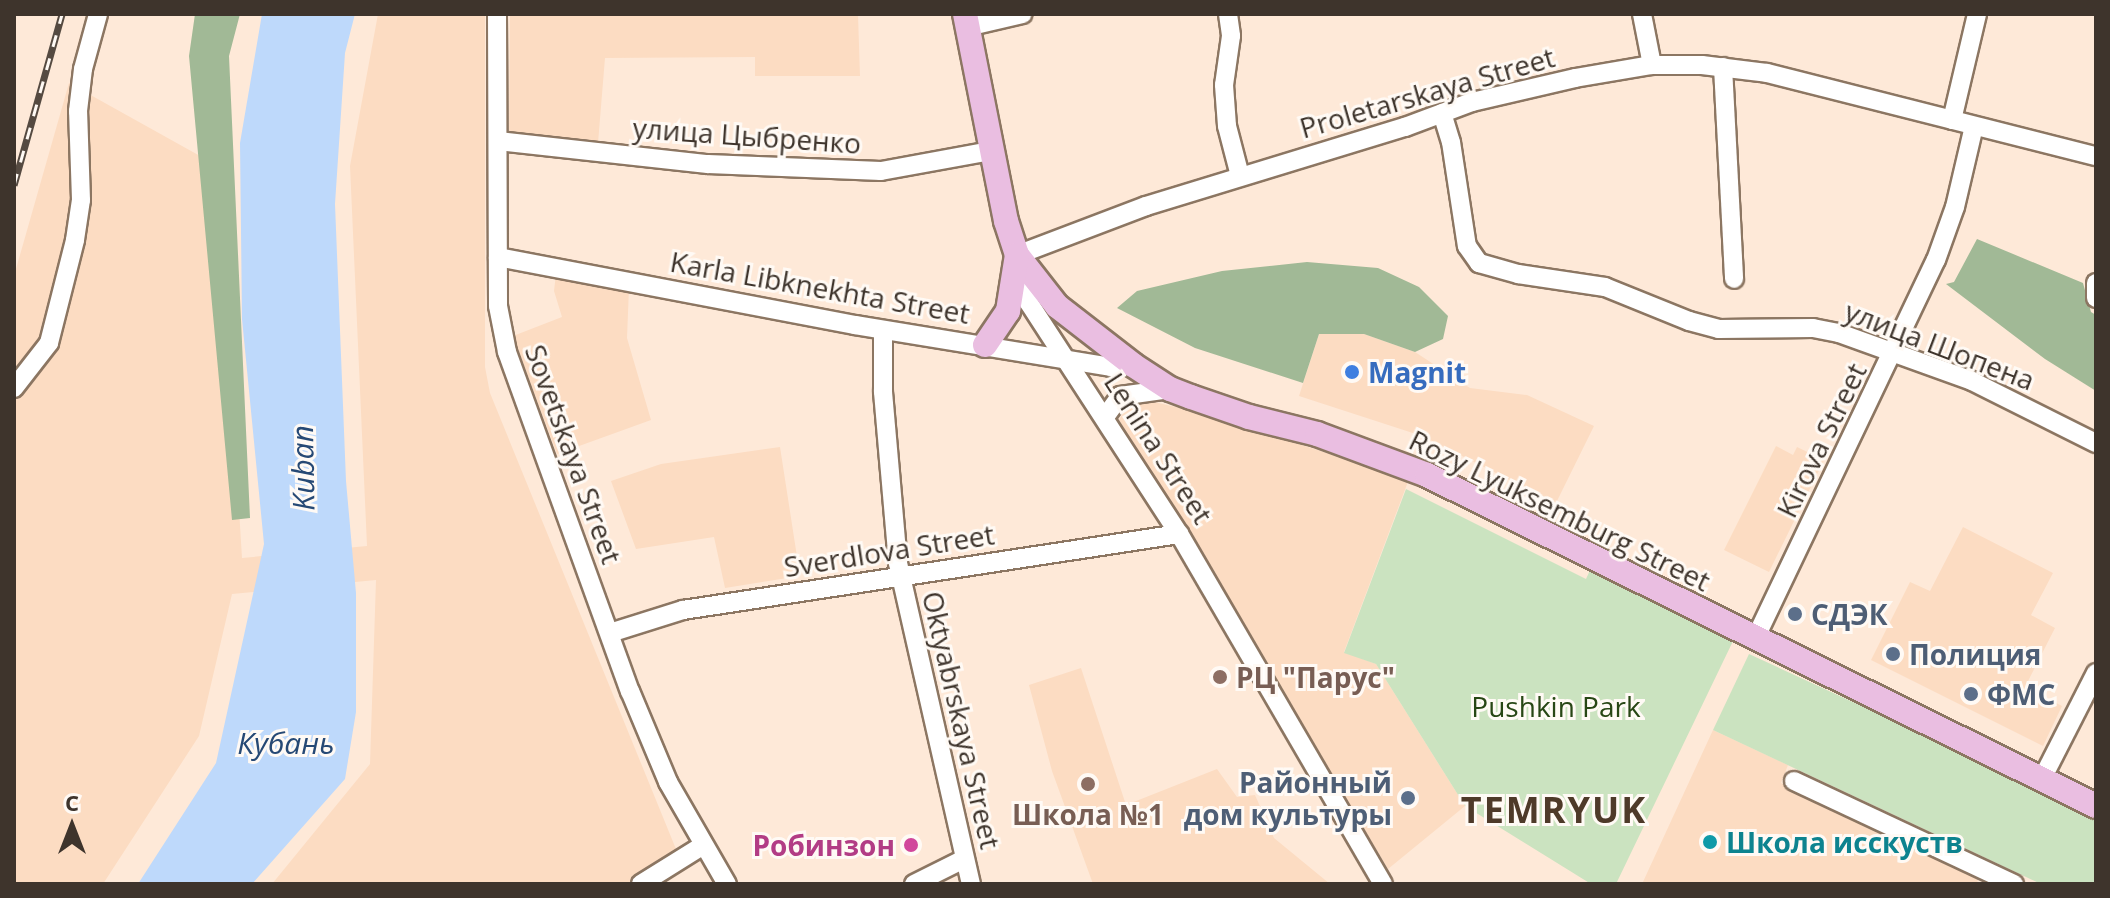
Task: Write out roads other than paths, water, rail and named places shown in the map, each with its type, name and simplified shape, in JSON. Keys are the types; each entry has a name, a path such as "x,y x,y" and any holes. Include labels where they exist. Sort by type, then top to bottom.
{"main road":[{"name":"Lenina Street","path":"966,21 991,151 1017,255"},
{"path":"985,345 1008,311 1017,255"},
{"name":"Rozy Lyuksemburg Street","path":"1017,255 1057,306 1133,365 1170,389 1249,417 1356,447 1427,475 2096,806"}],"street":[{"path":"14,388 49,343 75,240 81,200 78,111 83,69 98,14"},
{"name":"Sovetskaya Street","path":"497,14 498,306 507,352 668,782 702,846 727,884"},
{"path":"966,21 1023,14"},
{"path":"1228,14 1231,36 1224,85 1227,126 1240,176"},
{"path":"1642,14 1652,65"},
{"path":"1952,120 1977,14"},
{"name":"Proletarskaya Street","path":"1017,255 1146,206 1472,102 1575,78 1652,65 1723,67 1767,73 2096,156"},
{"path":"1723,67 1734,279"},
{"name":"улица Шопена","path":"1442,113 1451,142 1467,246 1479,263 1518,274 1605,287 1689,321 1719,329 1813,328 1839,333 1972,381 2096,443"},
{"name":"Kirova Street","path":"1755,639 1894,353 1955,207 1974,126"},
{"name":"улица Цыбренко","path":"498,141 708,164 881,171 991,151"},
{"name":"Lenina Street","path":"1017,255 1029,303 1179,534 1383,884"},
{"name":"Karla Libknekhta Street","path":"498,257 883,330 1111,367 1133,365"},
{"path":"2096,283 2096,298"},
{"name":"Oktyabrskaya Street","path":"883,330 884,396 901,577 971,884"},
{"path":"1105,417 1120,396 1170,389"},
{"name":"Sverdlova Street","path":"610,633 683,610 1179,534"},
{"path":"2042,779 2096,673"},
{"path":"1794,781 1991,879 2014,884"},
{"path":"641,884 702,846"},
{"path":"914,884 964,859"}],"water":[{"name":"Кубань","path":"262,14 355,14 345,53 335,204 346,481 356,593 356,712 345,779 252,884 138,884 216,763 264,544 242,319 240,143"}],"railway":[{"path":"14,185 62,14"}],"place":[{"name":"Magnit","path":"1352,372"},
{"name":"СДЭК","path":"1795,614"},
{"name":"Полиция","path":"1893,654"},
{"name":"РЦ \"Парус\"","path":"1220,677"},
{"name":"ФМС","path":"1971,694"},
{"name":"Школа №1","path":"1088,784"},
{"name":"Районный дом культуры","path":"1408,798"},
{"name":"Школа исскуств","path":"1710,842"},
{"name":"Робинзон","path":"911,845"}],"district":[{"name":"TEMRYUK","path":"1554,810"}],"water label":[{"name":"Kuban","path":"303,468"}],"park label":[{"name":"Pushkin Park","path":"1556,706"}]}
